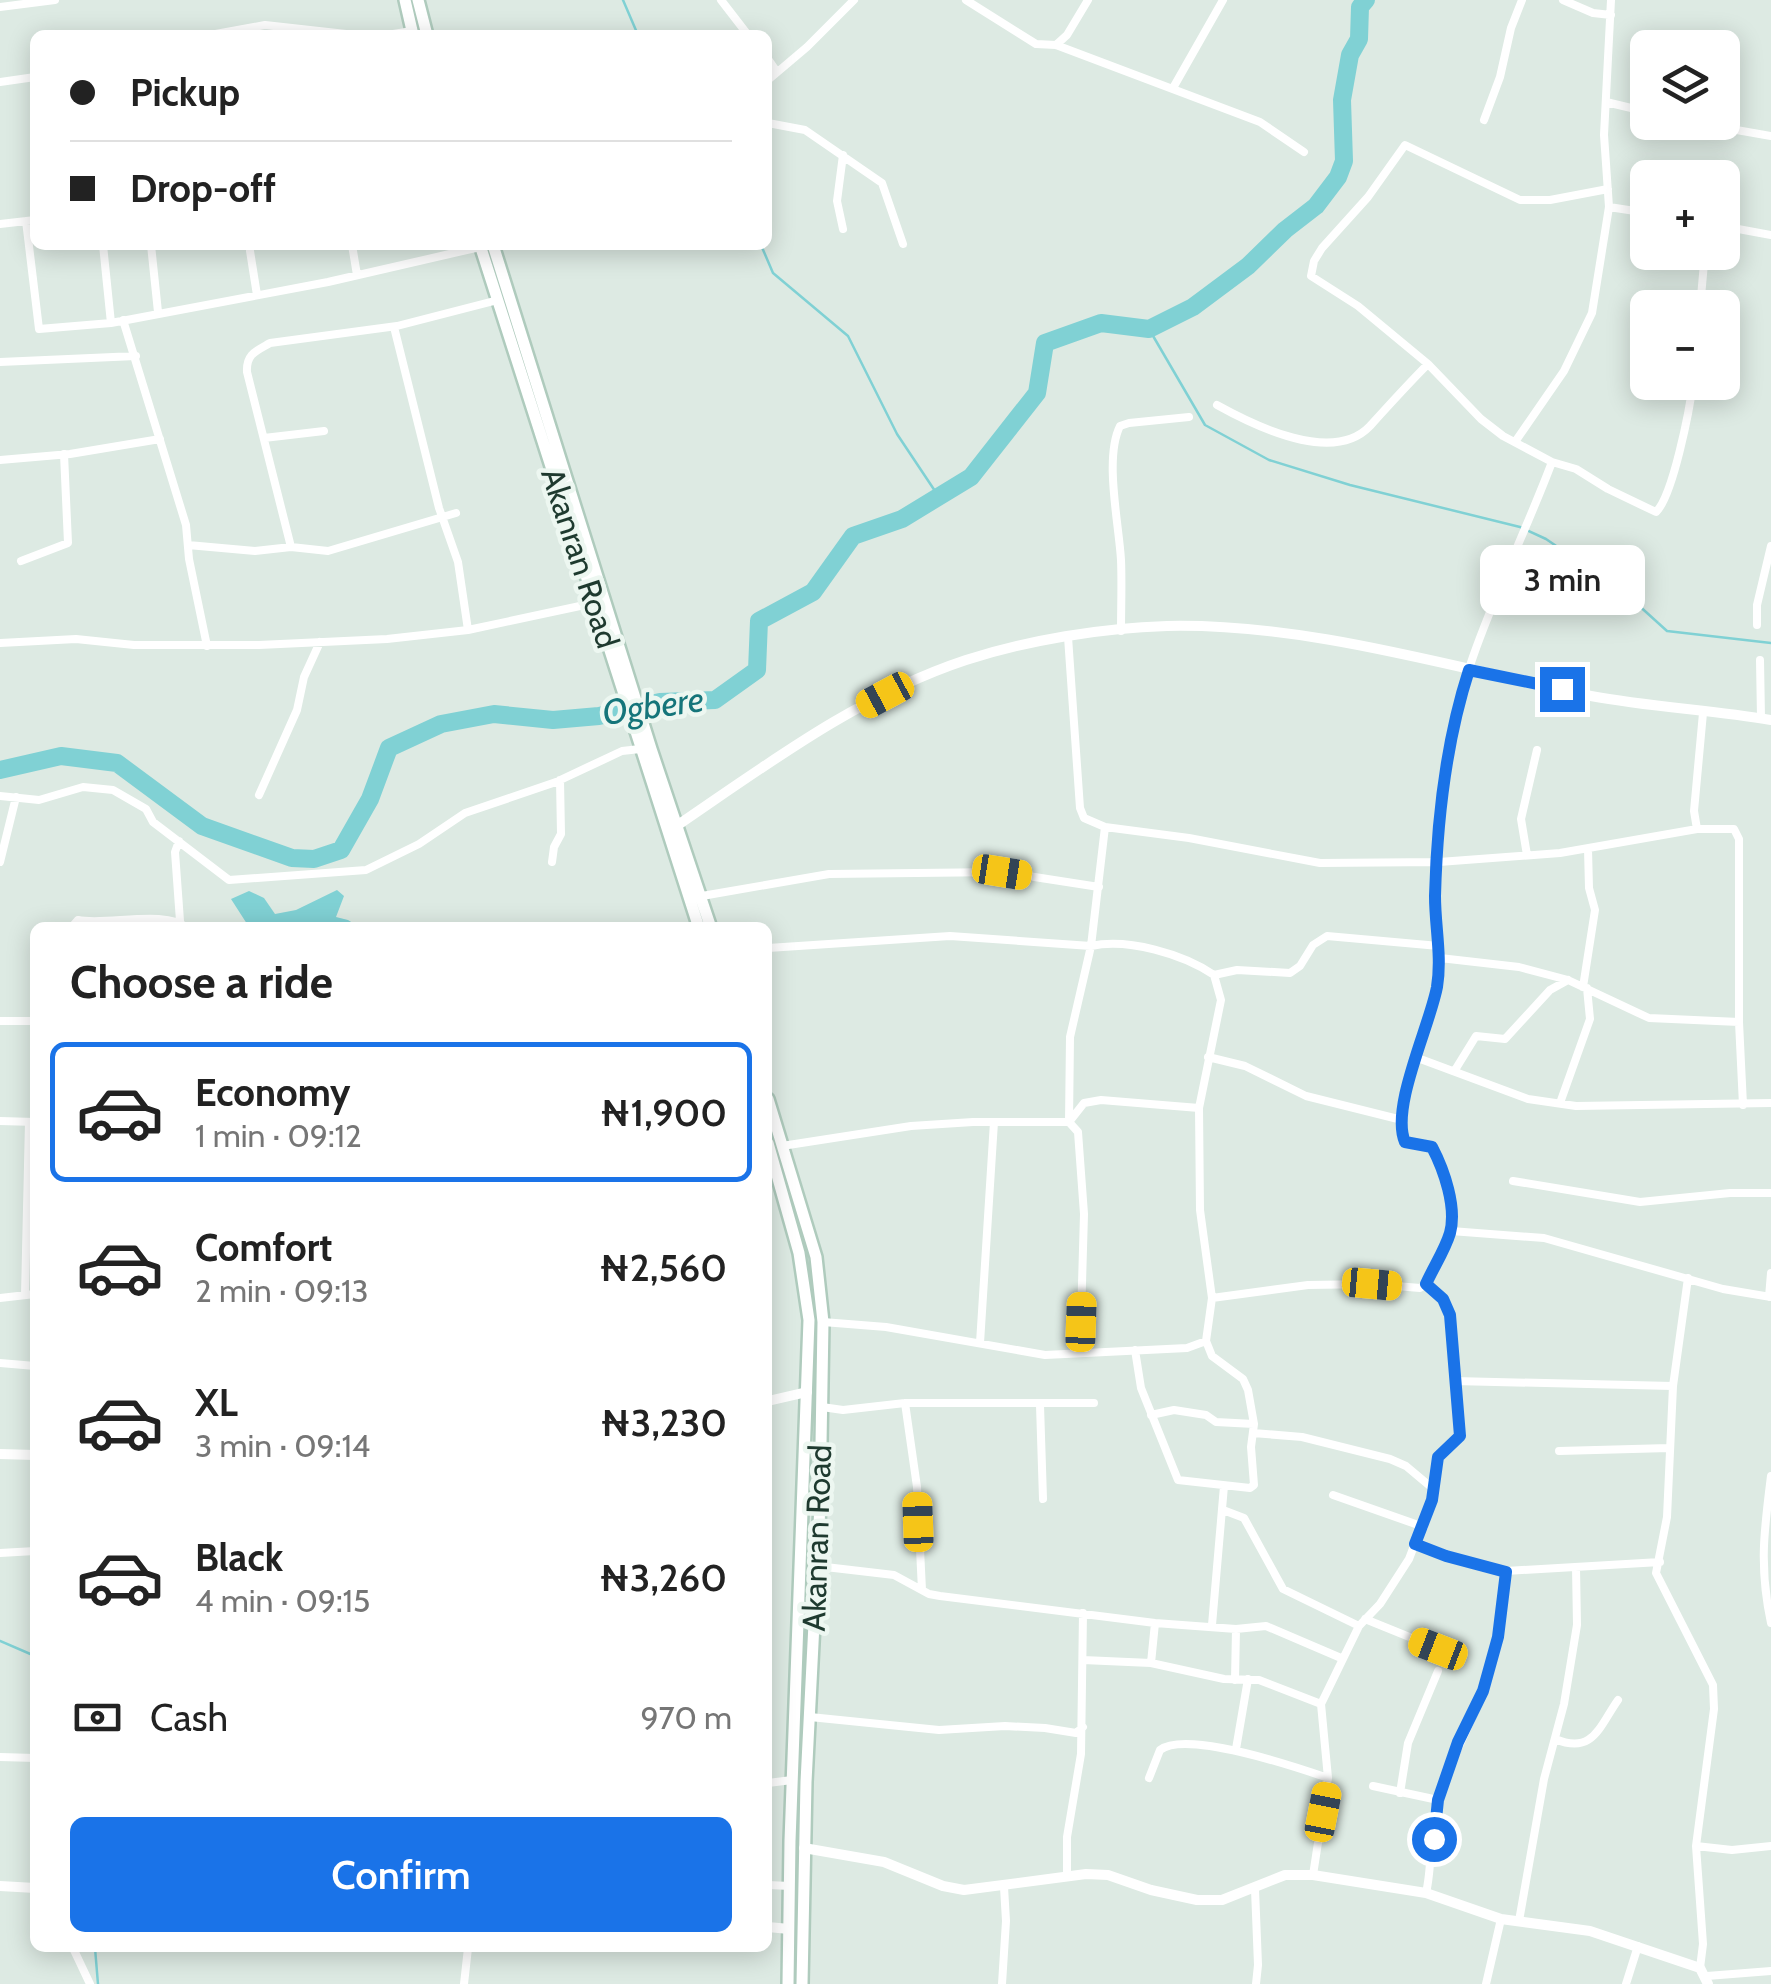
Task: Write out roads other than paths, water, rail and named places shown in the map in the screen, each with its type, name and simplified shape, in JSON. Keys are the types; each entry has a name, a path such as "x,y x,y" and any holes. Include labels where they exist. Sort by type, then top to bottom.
{"main road":[{"path":"404,0 412,30"},
{"path":"418,0 426,30"},
{"name":"Akanran Road","path":"485,250 594,603 630,694"},
{"name":"Akanran Road","path":"485,250 565,469 636,714 710,922"},
{"path":"552,473 565,469"},
{"name":"Akanran Road","path":"636,714 640,749 697,922"},
{"name":"Akanran Road","path":"772,1113 816,1257 823,1322 802,1984"},
{"name":"Akanran Road","path":"772,1157 799,1253 809,1320 788,1984"},
{"path":"806,1437 822,1440"}],"street":[{"path":"0,7 55,0"},
{"path":"721,0 744,30"},
{"path":"772,77 854,0"},
{"path":"966,0 1036,44 1056,45 1260,122 1304,152"},
{"path":"1056,45 1088,0"},
{"path":"1172,88 1222,0"},
{"path":"1484,120 1522,0"},
{"path":"1563,0 1593,14 1611,15"},
{"path":"1516,442 1564,372 1592,313 1609,208 1606,102 1611,0"},
{"path":"240,30 264,26 304,30"},
{"path":"772,65 778,72"},
{"path":"0,82 30,78"},
{"path":"1606,102 1630,108"},
{"path":"772,124 805,130 882,183 903,244"},
{"path":"1740,131 1771,136"},
{"path":"1608,189 1550,200 1520,200 1405,146 1368,197 1322,248 1311,276 1358,306 1428,364 1481,419 1552,462 1576,469 1656,512 1663,505 1673,472 1689,400"},
{"path":"843,154 837,200 843,228"},
{"path":"1609,208 1630,211"},
{"path":"0,224 30,221"},
{"path":"1740,229 1771,235"},
{"path":"32,250 39,329 112,323 466,250"},
{"path":"104,250 112,323"},
{"path":"152,250 158,312"},
{"path":"353,250 356,275"},
{"path":"250,251 257,294"},
{"path":"291,547 247,372 246,362 252,352 270,343 394,326 498,300"},
{"path":"123,320 186,525 208,646"},
{"path":"394,326 458,562 468,630"},
{"path":"0,362 136,356"},
{"path":"1217,405 1260,429 1292,439 1348,438 1368,428 1428,364"},
{"path":"1121,631 1121,564 1113,460 1116,433 1120,426 1129,423 1189,417"},
{"path":"264,438 324,431"},
{"path":"0,460 160,439"},
{"path":"20,561 68,542 64,454"},
{"path":"1212,1298 1308,1285 1420,1288 1426,1284 1451,1231 1447,1191 1436,1156 1432,1147 1405,1142 1402,1120 1415,1057 1437,988 1440,958 1435,896 1446,769 1456,709 1469,670 1552,462"},
{"path":"188,545 328,551 456,513"},
{"path":"1757,625 1757,605 1771,546"},
{"path":"0,643 76,639 208,646 320,642 468,630 594,603"},
{"path":"678,824 812,734 885,695 1005,648 1068,637 1164,626 1301,637 1592,696 1766,719 1760,660"},
{"path":"1068,637 1080,808 1084,818 1105,826 1320,863 1439,862 1588,849 1697,829 1726,828 1737,832 1738,1022 1743,1105"},
{"path":"259,795 297,710 304,677 320,642"},
{"path":"1697,829 1694,811 1703,713"},
{"path":"0,796 40,800 84,786 113,790 146,808 153,822 229,880 366,870 419,844 465,813 560,780 622,751 640,749"},
{"path":"1527,855 1521,819 1537,750"},
{"path":"552,862 561,834 560,780"},
{"path":"0,862 16,797"},
{"path":"1080,1352 1084,1214 1078,1132 1069,1122 1070,1037 1091,946 1105,826"},
{"path":"179,841 175,852 184,922"},
{"path":"1560,1103 1590,1018 1585,988 1595,910 1589,888 1588,849"},
{"path":"702,896 829,874 1002,872 1099,887"},
{"path":"772,948 950,936 1091,946 1105,943 1186,960 1214,975 1237,970 1290,973 1300,966 1313,945 1327,936 1439,946"},
{"path":"1440,958 1519,966 1568,980 1649,1018 1738,1022"},
{"path":"1135,1350 1141,1388 1178,1480 1254,1486 1253,1428 1243,1379 1219,1364 1206,1341 1212,1298 1200,1210 1198,1108 1221,1000 1214,975"},
{"path":"1455,1070 1476,1036 1505,1040 1550,990 1568,980"},
{"path":"1590,1006 1604,996"},
{"path":"0,1020 30,1021"},
{"path":"1208,1057 1245,1066 1306,1096 1402,1120"},
{"path":"1415,1057 1528,1099 1560,1103 1771,1102"},
{"path":"1069,1122 1084,1103 1101,1100 1198,1108"},
{"path":"0,1121 30,1122"},
{"path":"980,1343 994,1122"},
{"path":"782,1146 911,1126 1069,1122"},
{"path":"1513,1181 1640,1202 1771,1193"},
{"path":"1451,1231 1544,1238 1770,1297 1771,1273"},
{"path":"1688,1278 1673,1386 1667,1517 1656,1573 1713,1685 1714,1709 1696,1846 1705,1976"},
{"path":"1314,1874 1328,1778 1321,1704 1341,1658 1362,1622 1396,1579 1424,1527 1438,1457 1460,1436 1450,1315 1443,1299 1426,1284"},
{"path":"0,1298 30,1295"},
{"path":"823,1322 886,1327 1045,1355 1186,1348 1206,1341"},
{"path":"0,1364 30,1366"},
{"path":"1454,1381 1673,1386"},
{"path":"772,1400 807,1392"},
{"path":"906,1404 917,1487 922,1590"},
{"path":"822,1407 843,1410 906,1404 1094,1404"},
{"path":"1040,1405 1043,1498"},
{"path":"1151,1416 1174,1410 1206,1415 1216,1422 1302,1436 1406,1466 1432,1487"},
{"path":"1559,1451 1670,1448"},
{"path":"0,1454 30,1455"},
{"path":"1771,1476 1761,1548 1771,1623"},
{"path":"1212,1625 1224,1486"},
{"path":"1333,1495 1424,1527"},
{"path":"1223,1510 1244,1518 1283,1588 1438,1649"},
{"path":"1415,1544 1506,1572 1660,1562"},
{"path":"0,1553 30,1552"},
{"path":"817,1566 894,1576 940,1596 1156,1623 1276,1628 1341,1658"},
{"path":"1519,1921 1537,1810 1577,1624 1576,1568"},
{"path":"1426,1893 1438,1800 1458,1742 1483,1691 1498,1637 1506,1572"},
{"path":"1067,1875 1067,1837 1081,1754 1083,1613"},
{"path":"1151,1663 1156,1623"},
{"path":"1235,1680 1236,1628"},
{"path":"1082,1660 1151,1663 1235,1680 1266,1682 1321,1704"},
{"path":"1400,1793 1408,1743 1438,1671"},
{"path":"1236,1749 1248,1679"},
{"path":"1555,1739 1582,1745 1590,1740 1618,1700"},
{"path":"810,1717 939,1730 1005,1726 1076,1734 1082,1727"},
{"path":"1149,1778 1164,1746 1236,1749 1328,1778"},
{"path":"0,1758 30,1758"},
{"path":"772,1782 792,1780"},
{"path":"1373,1786 1438,1800"},
{"path":"1696,1846 1732,1850 1771,1846"},
{"path":"804,1848 884,1862 943,1886 964,1890 1067,1875 1108,1875 1151,1890 1197,1900 1222,1900 1286,1875 1314,1874 1426,1893 1501,1920 1590,1931 1638,1946 1705,1976 1771,1971"},
{"path":"772,1885 790,1886"},
{"path":"0,1886 30,1888"},
{"path":"1002,1984 1004,1887"},
{"path":"1255,1888 1256,1984"},
{"path":"1486,1984 1501,1920"},
{"path":"772,1927 790,1928"},
{"path":"1626,1984 1638,1946"},
{"path":"75,1952 90,1984"},
{"path":"464,1984 468,1952"}],"water":[{"path":"337,890 344,896 336,917 351,922 246,922 231,899 249,891 264,898 275,914 296,910"}],"waterway":[{"path":"623,0 636,30"},
{"name":"Ogbere","path":"0,770 61,756 117,763 202,826 292,858 314,859 341,850 370,799 389,748 441,724 494,714 553,720 599,716 660,702 715,700 757,670 759,621 813,592 853,536 902,519 971,477 1037,393 1045,343 1101,323 1149,329 1193,307 1248,266 1316,206 1338,177 1344,161 1342,100 1350,55 1359,39 1360,7 1366,0"},
{"path":"763,250 773,273 848,336 897,434 939,497"},
{"path":"1149,329 1205,425 1269,460 1350,485 1520,527 1546,539 1625,593 1667,631 1771,643"},
{"path":"0,1641 30,1654"},
{"path":"95,1952 98,1984"}]}
